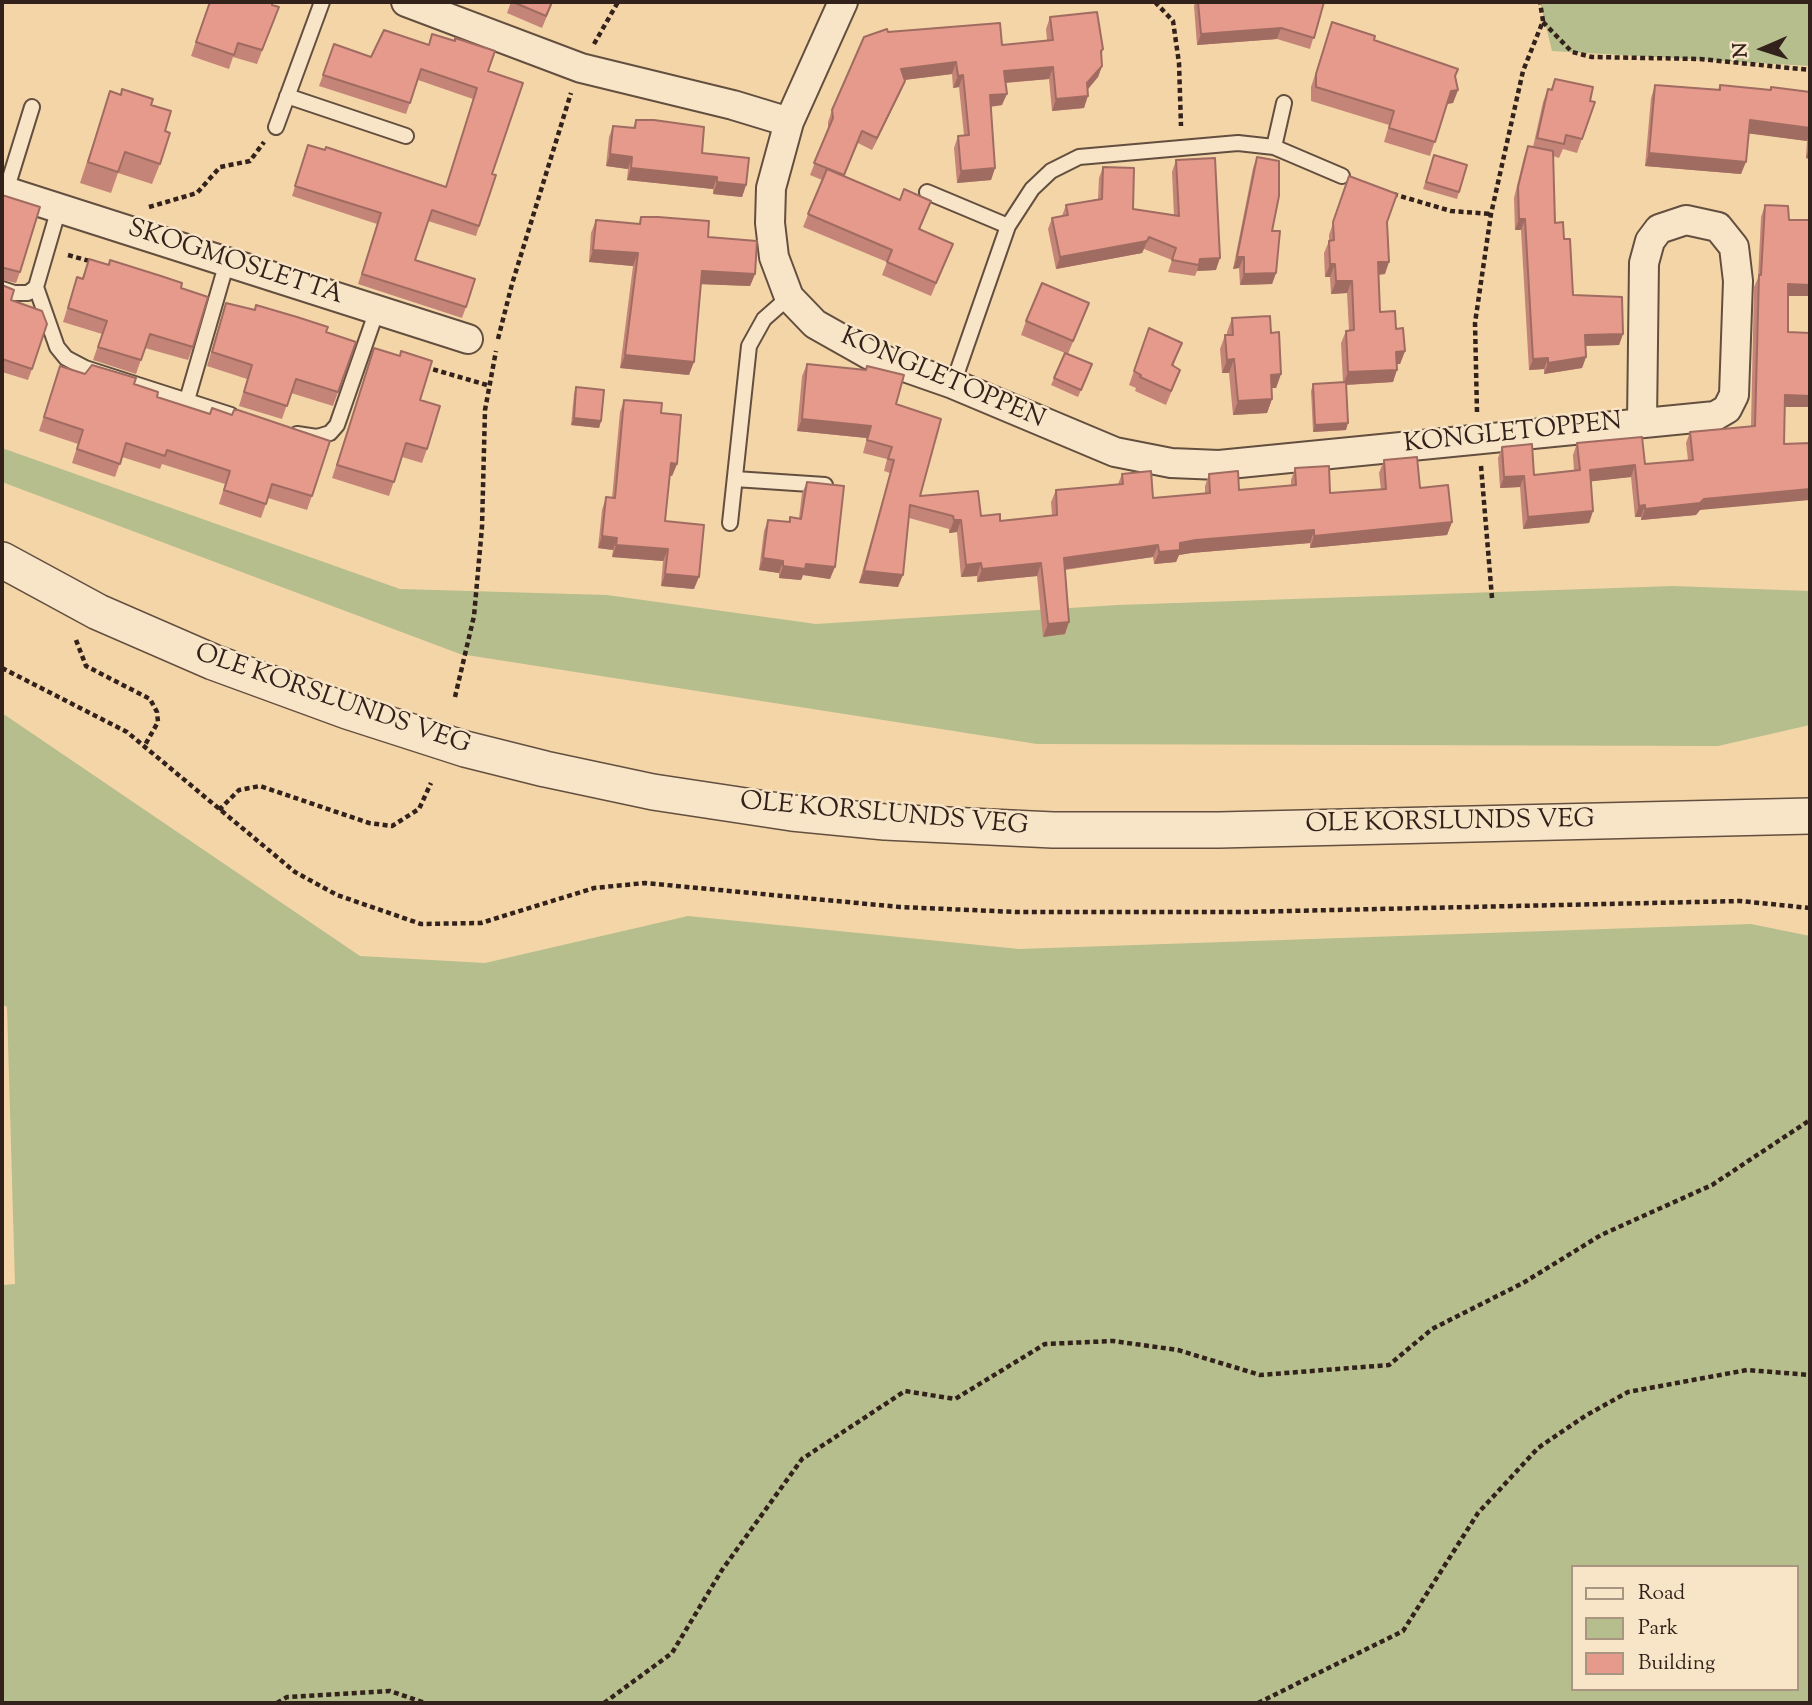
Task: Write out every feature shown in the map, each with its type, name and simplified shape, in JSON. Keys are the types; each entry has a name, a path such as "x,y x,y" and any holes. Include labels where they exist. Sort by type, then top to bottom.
{"street":[{"path":"406,2 445,10 581,68 733,105 789,122"},
{"name":"KONGLETOPPEN","path":"843,2 789,122 771,188 770,223 774,257 789,297 815,324 870,355 953,384 1115,452 1171,463 1219,465 1714,416 1727,409 1734,395 1738,281 1734,247 1718,227 1686,220 1660,229 1650,241 1644,263 1642,422"},
{"name":"SKOGMOSLETTA","path":"4,190 468,339"},
{"name":"OLE KORSLUNDS VEG","path":"2,560 98,612 213,662 347,711 466,749 545,769 653,792 792,813 885,822 1053,830 1219,830 1810,816"}],"lane":[{"path":"276,127 322,2"},
{"path":"287,96 406,135"},
{"path":"1274,146 1284,103"},
{"path":"4,190 32,107"},
{"path":"953,384 1008,226 1032,189 1051,171 1079,158 1238,143 1274,146 1342,177"},
{"path":"927,192 1008,226"},
{"path":"59,208 36,287 57,347 66,358 85,369 240,418"},
{"path":"187,400 227,262"},
{"path":"2,289 28,293 36,287"},
{"path":"730,523 749,346 764,319 789,297"},
{"path":"279,430 306,436 330,433 337,425 377,310"},
{"path":"735,478 840,486"}],"path":[{"path":"455,697 470,637 478,578 487,386 512,284 581,68 618,2"},
{"path":"1155,2 1173,21 1179,64 1182,148"},
{"path":"1492,597 1474,379 1475,323 1491,214 1523,71 1543,21 1540,2"},
{"path":"1543,21 1572,52 1592,57 1700,59 1810,70"},
{"path":"121,228 139,210 197,193 220,167 250,161 276,127"},
{"path":"1388,193 1451,211 1491,214"},
{"path":"47,248 99,264"},
{"path":"412,363 487,386"},
{"path":"76,640 86,666 138,690 150,699 157,712 158,722 145,746"},
{"path":"2,668 111,722 145,746 277,860 314,883 373,909 436,926 481,923 594,888 645,883 900,907 1016,912 1258,912 1740,901 1810,908"},
{"path":"219,810 239,790 260,786 369,823 392,826 418,809 431,783"},
{"path":"604,1703 672,1653 722,1570 802,1459 905,1391 955,1399 1045,1344 1113,1341 1178,1350 1260,1375 1389,1365 1432,1329 1523,1283 1601,1235 1713,1185 1810,1120"},
{"path":"1258,1703 1403,1630 1478,1513 1538,1448 1584,1416 1628,1392 1746,1370 1810,1375"},
{"path":"277,1703 287,1696 390,1691 425,1703"}],"green space":[{"path":"1540,2 1810,2 1810,66 1552,51"},
{"path":"2,448 400,589 607,595 816,624 1118,605 1673,586 1810,591 1810,725 1718,746 1037,744 460,654 2,482"},
{"path":"2,713 360,956 485,963 688,916 1019,949 1751,924 1810,936 1810,1703 2,1703 2,1285 15,1284 7,1007 2,1004"}],"building":[{"path":"210,2 273,2 272,5 279,7 262,50 238,43 234,55 196,42"},
{"path":"513,2 552,2 546,16"},
{"path":"1198,2 1324,2 1314,38 1281,28 1201,34"},
{"path":"1097,12 1103,49 1102,66 1087,83 1088,96 1056,99 1053,67 1004,71 1007,94 990,95 995,168 961,171 958,136 969,135 963,75 958,76 956,62 901,69 905,81 877,138 862,131 844,175 814,163 833,118 832,110 864,37 887,29 888,32 1000,23 1002,45 1053,40 1050,17"},
{"path":"1332,22 1375,36 1374,40 1458,69 1455,76 1458,90 1451,91 1435,142 1389,128 1394,111 1316,87 1316,74"},
{"path":"384,30 429,45 432,34 455,41 455,38 495,51 488,71 523,83 492,174 496,175 479,226 432,210 415,260 475,279 466,307 362,274 381,213 295,186 308,145 325,150 326,147 446,187 477,88 421,69 410,103 323,75 334,44 371,57"},
{"path":"1555,79 1593,87 1590,101 1595,102 1582,139 1566,135 1564,144 1537,138 1548,89 1552,90"},
{"path":"1655,85 1720,90 1720,85 1771,90 1771,87 1810,92 1810,128 1750,120 1746,162 1649,153"},
{"path":"122,89 153,99 151,105 171,111 165,131 170,133 160,164 125,152 118,172 88,162 110,91 121,95"},
{"path":"636,120 704,127 702,153 749,158 746,185 717,182 717,177 631,168 632,157 610,154 613,126 635,128"},
{"path":"1528,146 1553,151 1555,223 1563,222 1564,239 1570,239 1573,295 1622,297 1623,334 1585,335 1586,357 1548,363 1548,358 1533,359 1525,219 1519,219 1518,187"},
{"path":"1434,155 1467,165 1459,192 1426,182"},
{"path":"1257,157 1279,161 1279,196 1272,231 1280,231 1276,273 1244,274 1244,257 1237,257"},
{"path":"1215,158 1220,258 1200,259 1199,265 1172,260 1176,248 1149,237 1147,241 1060,257 1052,218 1068,215 1066,205 1102,199 1103,167 1134,168 1133,209 1179,216 1176,160"},
{"path":"827,169 900,200 904,189 931,201 919,229 953,244 936,283 887,262 892,250 808,214"},
{"path":"1349,176 1397,194 1387,222 1389,262 1378,262 1380,312 1395,311 1396,329 1403,328 1405,351 1396,352 1397,370 1348,372 1346,331 1354,330 1352,281 1336,281 1335,264 1330,264 1329,241 1334,240 1333,222"},
{"path":"2,195 40,207 20,272 4,268 2,271"},
{"path":"1765,205 1788,206 1789,220 1810,220 1810,285 1788,284 1788,332 1810,333 1810,396 1785,395 1784,444 1810,443 1810,489 1704,499 1700,503 1645,509 1645,505 1639,506 1635,465 1590,470 1593,511 1528,517 1524,476 1504,477 1502,447 1532,444 1534,475 1580,470 1577,443 1642,437 1645,464 1693,460 1690,432 1755,426 1759,275"},
{"path":"641,217 709,221 708,237 757,241 755,274 702,271 694,362 625,355 638,253 593,250 596,220 640,224"},
{"path":"89,259 109,265 110,260 161,276 182,283 181,288 208,297 193,347 150,334 141,360 98,347 107,321 68,308 77,277 83,279"},
{"path":"1042,283 1089,303 1073,341 1026,321"},
{"path":"2,285 14,290 11,300 42,311 47,324 32,369 2,359"},
{"path":"226,303 255,310 256,305 297,317 328,327 326,332 356,342 338,392 296,379 287,406 244,392 252,365 212,352"},
{"path":"1270,316 1271,333 1279,332 1281,374 1271,375 1272,399 1238,401 1234,359 1227,360 1225,335 1233,335 1232,318"},
{"path":"1149,328 1182,343 1172,365 1180,370 1171,391 1140,377 1141,375 1134,371"},
{"path":"374,348 400,356 401,351 432,361 420,400 440,406 427,449 406,443 394,482 337,465"},
{"path":"1065,353 1092,364 1081,390 1054,378"},
{"path":"807,364 866,370 867,366 904,375 896,404 941,419 920,496 978,491 981,516 1000,514 1000,521 1057,515 1056,490 1123,484 1122,474 1151,471 1153,498 1210,493 1209,474 1238,471 1239,490 1296,485 1295,468 1329,466 1330,493 1386,489 1384,460 1417,457 1420,488 1448,485 1452,522 1314,536 1314,530 1196,540 1180,543 1180,550 1159,552 1158,545 1064,558 1069,622 1048,624 1041,563 982,569 981,563 966,565 961,520 954,520 953,516 910,505 903,575 864,571 894,460 888,459 892,447 867,440 871,426 802,419"},
{"path":"92,365 136,378 134,384 158,392 157,397 210,414 212,408 232,415 234,410 238,410 330,441 312,496 272,484 266,504 224,490 230,471 167,450 165,456 126,443 120,464 77,449 83,430 44,417 60,366 85,374"},
{"path":"1346,382 1348,423 1315,425 1313,384"},
{"path":"576,387 604,390 601,421 574,418"},
{"path":"624,400 662,403 661,413 681,415 677,464 671,463 665,521 704,525 699,577 665,574 668,549 616,545 617,538 602,536 606,497 615,498"},
{"path":"807,482 844,486 835,567 806,564 805,569 783,566 783,561 763,558 768,520 790,522 790,517 801,519"}]}
